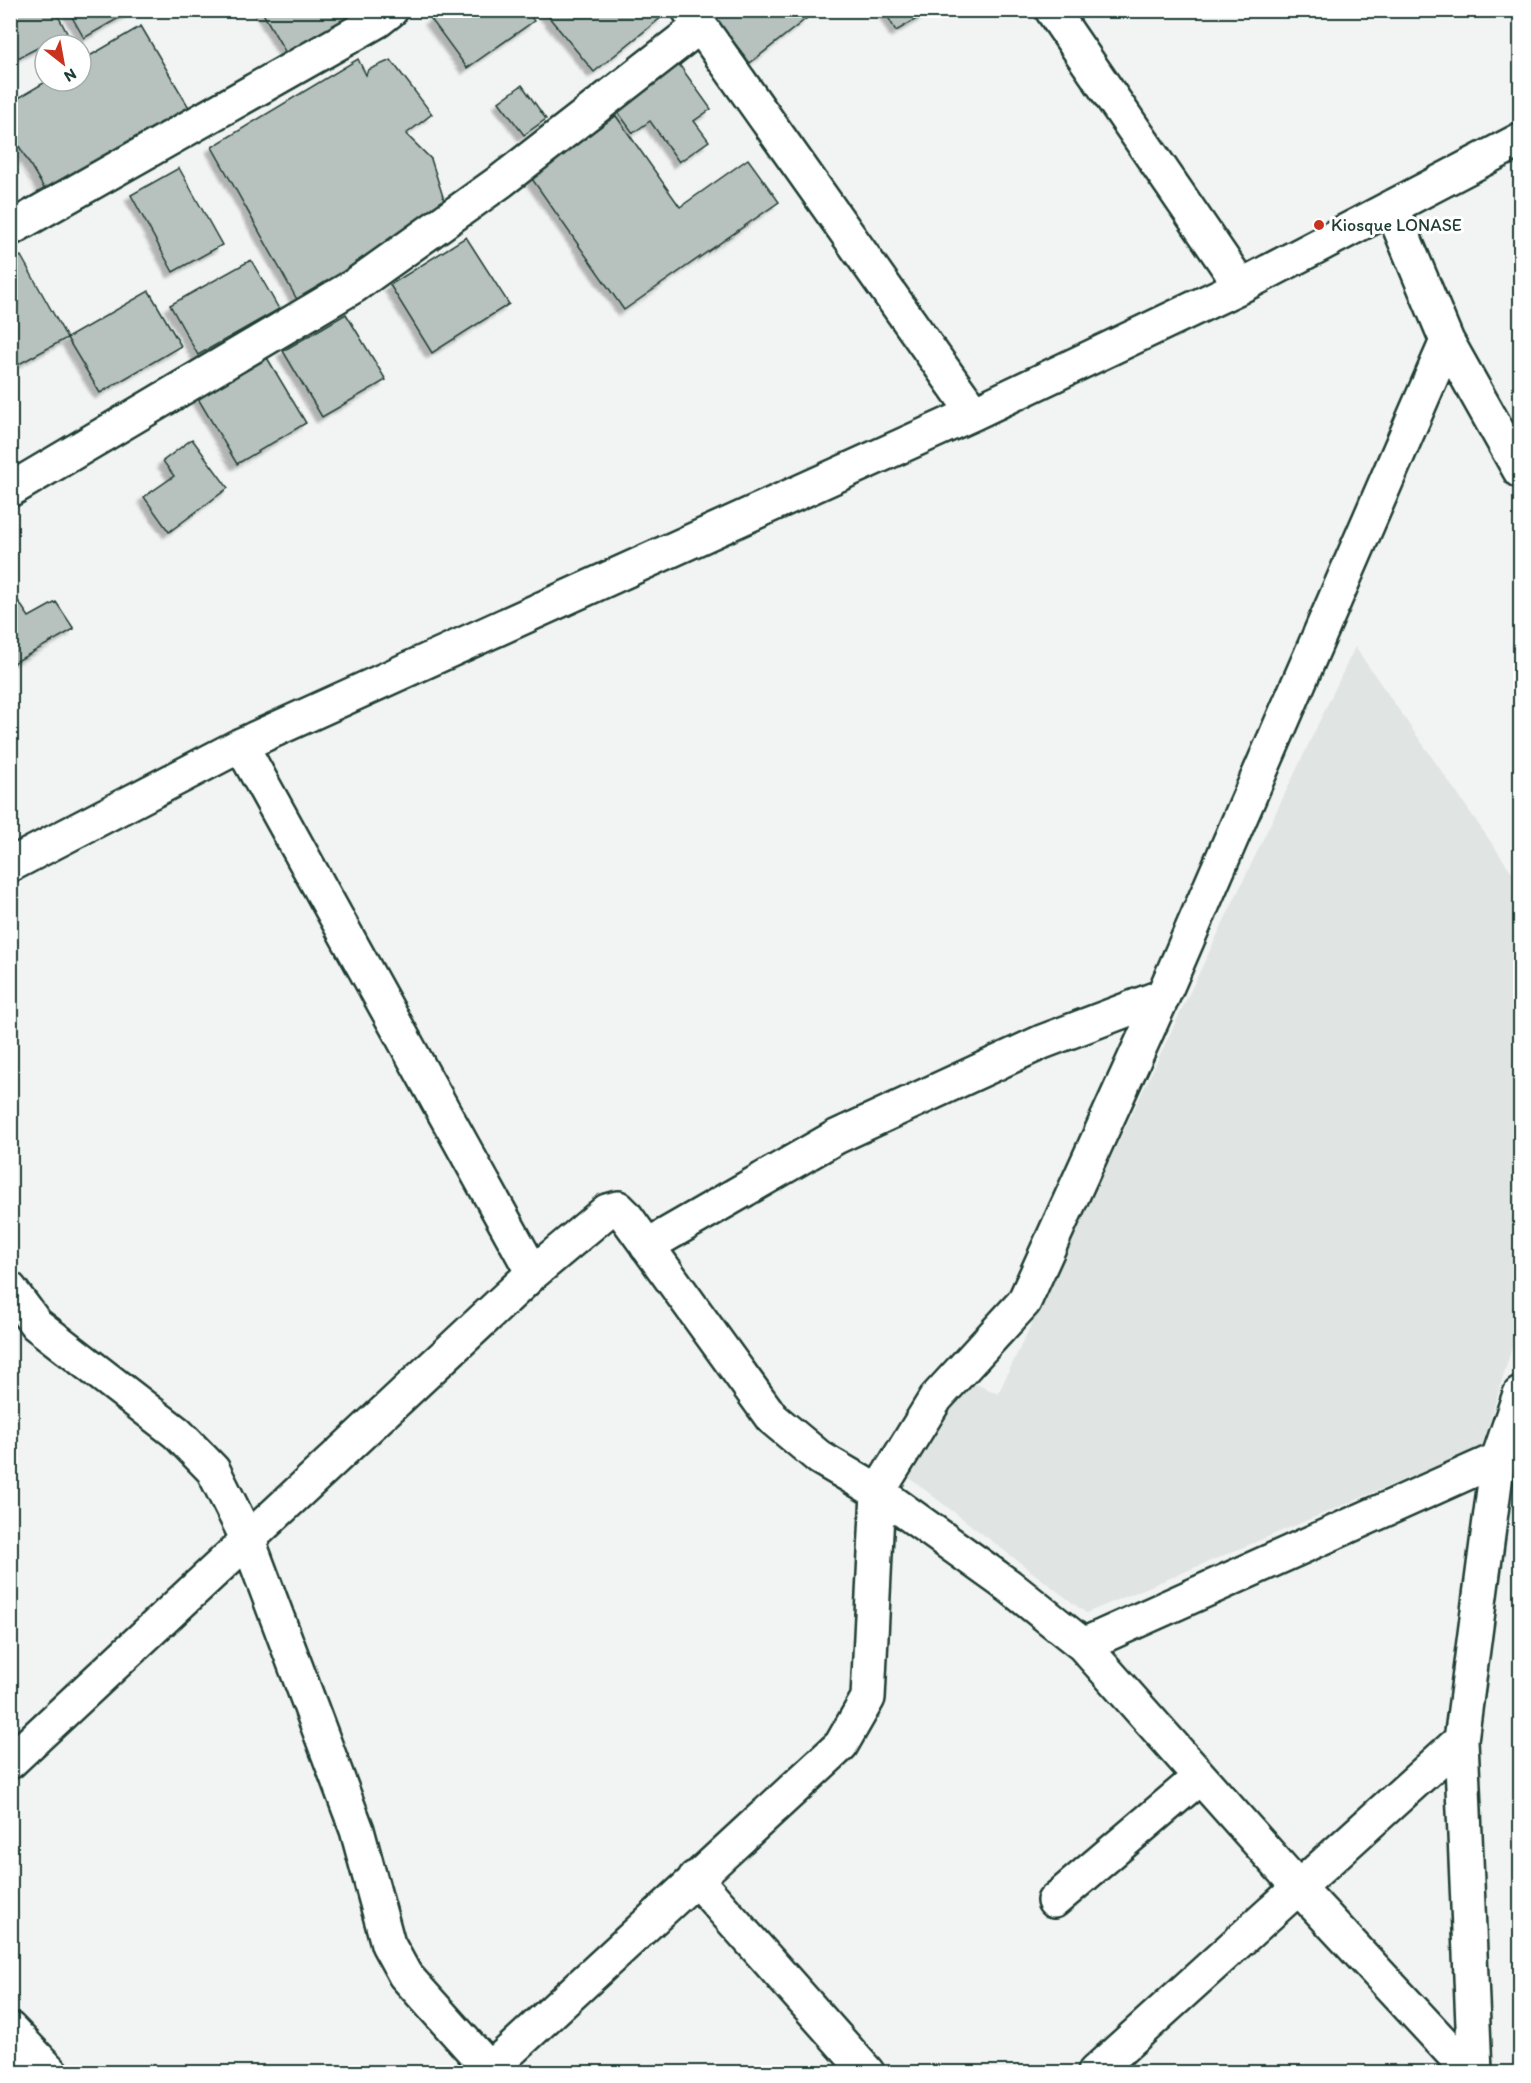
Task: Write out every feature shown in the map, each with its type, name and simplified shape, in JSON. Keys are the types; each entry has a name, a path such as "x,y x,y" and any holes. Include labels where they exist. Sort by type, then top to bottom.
{"street":[{"path":"10,229 377,21 391,10"},
{"path":"1052,10 1241,286"},
{"path":"10,489 354,286 501,181 695,18 974,413"},
{"path":"13,859 241,745 974,413 1241,286 1521,140"},
{"path":"1390,207 1447,341 1521,471"},
{"path":"10,1289 36,1324 177,1433 213,1470 248,1540 357,1830 388,1944 405,1975 490,2072 695,1878 841,1745 868,1698 878,1492 936,1398 1024,1302 1162,996 1447,341"},
{"path":"241,745 532,1273"},
{"path":"647,1246 836,1137 1042,1042 1162,996"},
{"path":"17,1751 248,1540 532,1273 607,1211 618,1208 772,1418 820,1458 878,1492 1009,1586 1083,1645 1299,1888 1470,2073"},
{"path":"1475,2073 1461,1740 1498,1459 1521,1394"},
{"path":"1083,1645 1498,1459"},
{"path":"1095,2073 1461,1740"},
{"path":"1054,1901 1200,1777"},
{"path":"695,1878 867,2073"},
{"path":"10,2029 51,2073"}],"shaded area":[{"path":"1355,647 1520,884 1520,1320 1482,1447 1086,1613 908,1477 908,1462 967,1380 998,1394"}],"building":[{"path":"10,10 55,10 67,33 33,33 33,50 10,62"},
{"path":"68,10 131,11 93,33 81,33"},
{"path":"261,10 365,10 287,55"},
{"path":"444,10 526,10 534,21 467,68 431,19"},
{"path":"543,10 659,10 663,16 594,72"},
{"path":"709,10 803,10 807,18 750,63"},
{"path":"884,10 932,10 896,31"},
{"path":"141,26 194,116 51,200 10,131 10,103 33,89 33,93 93,93 93,54"},
{"path":"358,59 366,75 368,70 391,60 432,114 406,134 431,159 445,203 299,303 212,147"},
{"path":"678,63 711,109 694,121 709,141 679,162 650,121 633,133 615,108"},
{"path":"522,85 546,119 524,135 499,102"},
{"path":"616,116 680,207 748,159 779,202 624,310 530,176"},
{"path":"179,168 222,245 173,272 131,195"},
{"path":"466,237 509,304 432,353 390,285"},
{"path":"21,256 67,338 10,369 10,262"},
{"path":"251,260 279,309 198,355 170,305"},
{"path":"149,291 181,346 100,393 67,338"},
{"path":"346,314 386,380 322,417 283,351"},
{"path":"266,356 306,423 237,464 197,397"},
{"path":"192,439 228,488 169,532 144,497 174,476 163,461"},
{"path":"10,589 29,617 56,602 74,629 10,665"}],"place":[{"name":"Kiosque LONASE","path":"1319,225"}]}
